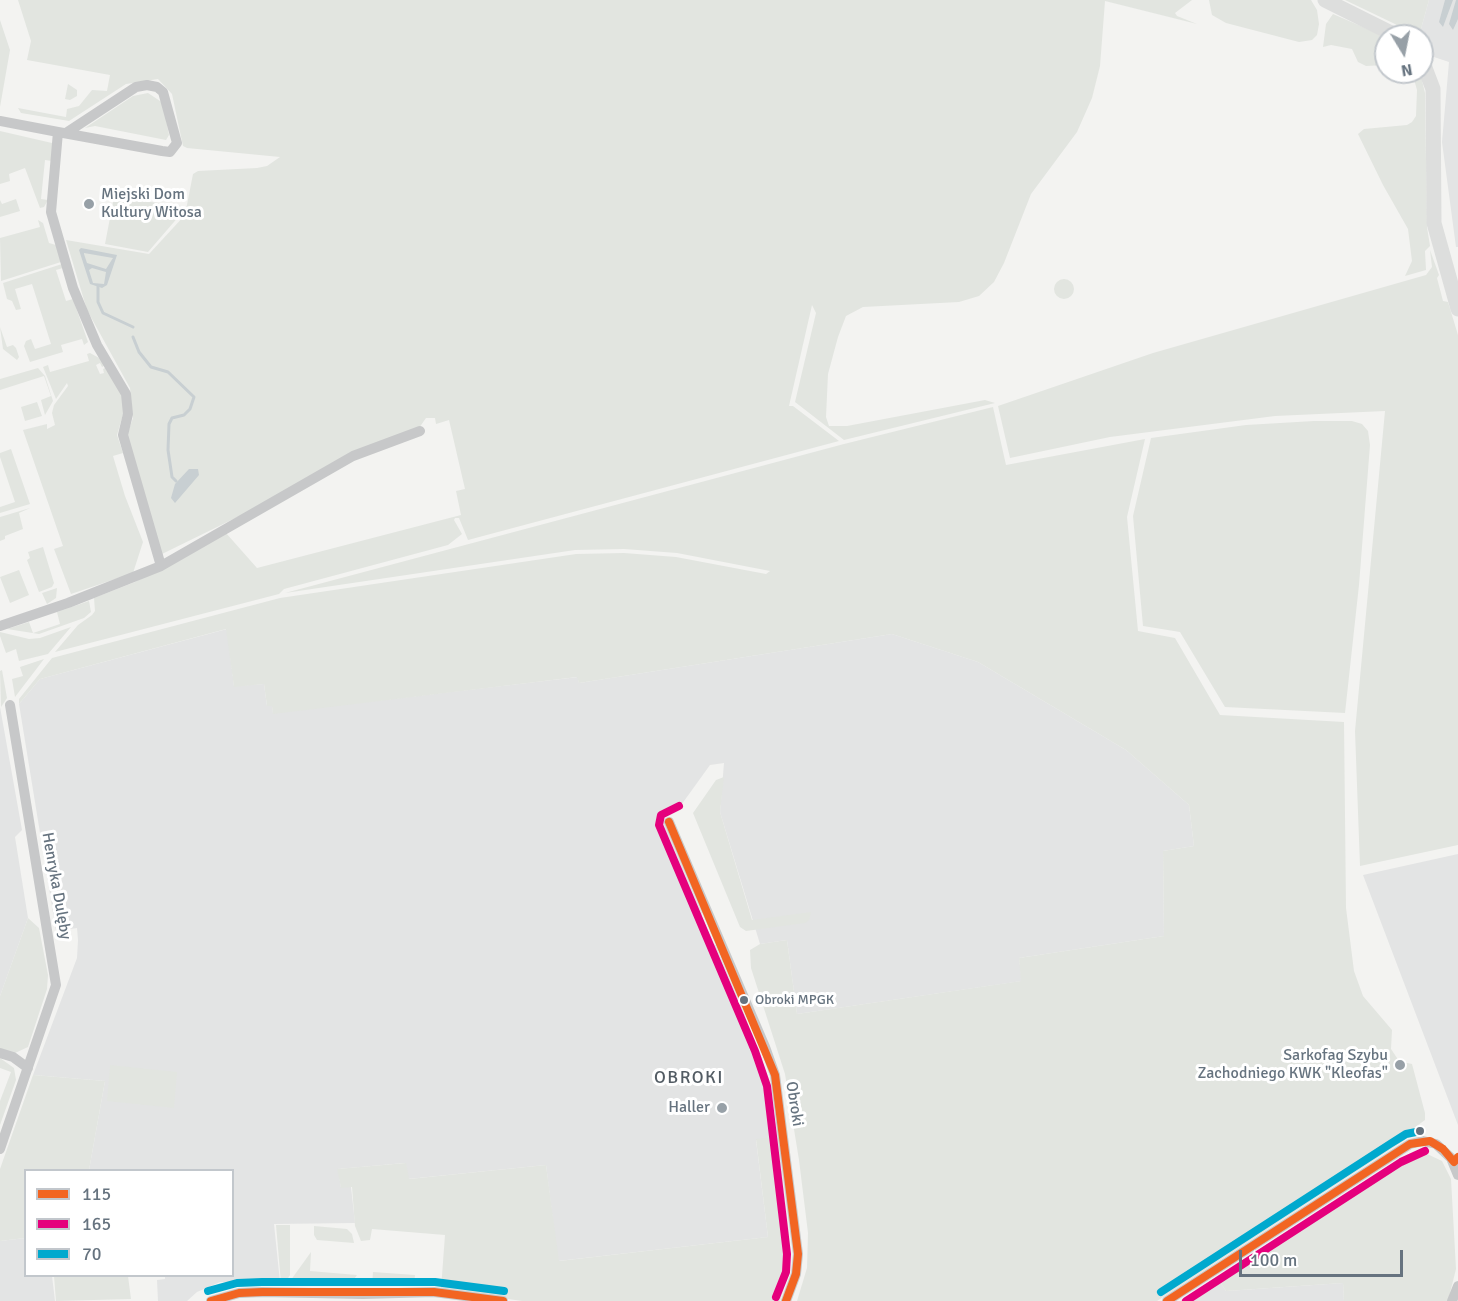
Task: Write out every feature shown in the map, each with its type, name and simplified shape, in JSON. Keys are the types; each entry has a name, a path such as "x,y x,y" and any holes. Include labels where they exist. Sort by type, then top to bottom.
{"street":[{"path":"1325,0 1374,25"},
{"path":"1431,84 1434,223 1458,309"},
{"path":"0,121 171,152 177,143 163,92 157,87 147,85 136,87 62,132"},
{"path":"62,132 51,213 73,288 97,345 117,374 126,394 128,414 123,435 160,566"},
{"path":"0,626 68,603 160,566 352,456 420,431"},
{"name":"Henryka Dulęby","path":"0,1149 55,991 56,979 10,705"},
{"name":"Obroki","path":"669,822 765,1047 777,1084 798,1254 796,1274 786,1301"},
{"path":"0,1053 13,1057 28,1068"},
{"path":"1167,1301 1402,1148 1423,1141 1433,1143 1443,1149 1454,1162 1458,1175"},
{"path":"1452,1301 1458,1286"},
{"path":"212,1301 238,1293 262,1292 363,1294 435,1292 503,1301"}],"shaded area":[{"path":"18,0 1192,0 1175,13 1197,24 1105,1 1100,66 1092,98 1077,132 1031,194 1004,263 994,282 979,296 959,302 863,307 846,316 828,374 826,417 829,426 847,426 985,400 995,403 844,440 795,402 816,313 812,305 789,406 793,406 839,441 468,540 459,518 455,518 462,534 448,545 284,589 279,594 55,652 78,625 95,611 94,598 135,582 226,533 257,568 461,515 456,491 465,489 449,420 436,424 435,418 426,418 419,428 162,554 127,435 133,418 130,388 87,310 66,240 149,254 185,215 193,174 198,171 257,168 267,166 280,157 183,146 172,94 158,79 126,84 69,121 21,113 18,108 66,117 67,109 79,106 92,90 107,91 110,75 27,60 31,41"},
{"path":"1209,0 1311,0 1317,10 1319,24 1317,35 1312,40 1299,42 1226,23 1212,15"},
{"path":"1345,0 1429,0 1422,24 1395,24"},
{"path":"1429,0 1458,0 1458,247 1456,247 1442,142 1449,62 1434,57 1434,24 1422,24"},
{"path":"1445,0 1453,0 1443,27 1439,22"},
{"path":"1456,0 1458,0 1458,19 1453,30 1449,24"},
{"path":"1333,14 1374,32 1374,66 1366,66 1358,62 1352,49 1331,45 1323,47 1326,24"},
{"path":"0,20 10,50 0,107"},
{"path":"68,84 77,90 77,96 70,100 65,99"},
{"path":"1415,84 1423,84 1425,93 1427,227 1430,246 1425,251 1426,270 1405,276 1412,261 1408,229 1358,134 1364,129 1407,125 1412,122 1416,116"},
{"path":"148,93 163,103 169,135 166,140 95,126 85,128 133,96"},
{"path":"0,131 52,143 52,161 45,160 41,199 48,200 44,207 40,208 25,168 9,174 10,181 0,184"},
{"path":"114,197 181,206 180,215 148,252 105,244"},
{"path":"16,199 20,211 0,217 0,200 2,204"},
{"path":"38,220 43,223 49,243 56,245 61,262 1,281 0,238 40,227"},
{"path":"81,248 117,255 107,285 102,288 90,284 79,250","holes":["84,253 113,258 106,269 87,263","92,268 106,272 104,284 93,283 89,270"]},
{"path":"1430,250 1439,275 1437,278 1443,301 1448,302 1458,335 1458,845 1360,866 1355,731 1385,411 1275,416 1110,437 1010,458 998,406 1153,353 1426,275 1432,267"},
{"path":"62,264 63,268 56,270 66,301 73,299 88,342 84,345 82,339 61,345 63,352 30,362 24,346 26,341 31,339 35,349 51,344 32,284 15,289 21,309 16,310 12,301 7,299 3,283"},
{"path":"1064,279 1071,282 1074,289 1071,296 1064,299 1057,296 1054,289 1057,282"},
{"path":"0,327 7,347 13,345 16,348 19,357 17,360 3,349"},
{"path":"90,353 101,359 104,366 102,367 100,363 96,365 100,374 104,373 105,368 121,390 124,411 117,435 123,453 113,456 125,496 143,542 133,573 71,594 54,549 63,546 23,430 47,424 47,429 55,425 52,413 54,405 68,386 67,383 56,399 43,367 48,365 50,372 89,361 87,354"},
{"path":"38,368 45,376 53,401 45,415 41,400 51,396 44,376 0,390 0,379"},
{"path":"37,402 42,416 25,421 21,407"},
{"path":"993,407 1006,465 1145,439 1127,517 1138,631 1175,638 1220,715 1344,722 1346,908 1354,971 1363,996 1392,1030 1391,1049 1399,1061 1394,1063 1396,1069 1405,1066 1403,1062 1412,1064 1425,1113 1425,1120 1407,1133 1405,1140 1157,1301 797,1301 807,1268 808,1233 799,1160 785,1074 751,968 750,950 760,944 787,940 797,1014 1021,981 1019,958 1164,936 1163,851 1194,846 1189,805 1126,750 978,662 892,634 579,683 577,677 273,714 272,706 267,706 264,684 234,687 226,629 40,679 19,704 19,699 52,658 280,598 576,554 624,553 676,557 766,574 770,571 677,553 624,549 575,550 285,593 844,444"},
{"path":"1352,421 1362,424 1368,431 1370,445 1359,585 1345,713 1225,707 1180,632 1143,626 1133,516 1151,438 1246,425"},
{"path":"11,449 30,504 0,513 0,507 15,502 0,457 0,453"},
{"path":"189,469 198,469 199,475 175,503 171,498 175,484"},
{"path":"30,508 19,513 23,529 5,536 5,539 0,541 0,517"},
{"path":"43,547 54,583 52,587 39,592 27,560 30,558 28,552"},
{"path":"19,570 29,595 10,603 0,577"},
{"path":"57,588 56,598 47,604 42,593"},
{"path":"89,601 91,612 84,618 39,634 7,629 29,622 33,633 60,624 57,612"},
{"path":"71,627 48,654 19,661 16,649 6,653 0,636 0,632 29,639 40,638"},
{"path":"227,629 234,686 264,684 267,706 272,705 273,713 578,677 579,683 892,634 978,662 1126,750 1189,805 1194,846 1163,851 1164,936 1019,958 1022,981 797,1014 787,940 760,944 720,812 724,763 710,765 679,808 669,807 660,814 702,912 701,918 712,943 716,945 738,996 768,1080 778,1136 756,1140 768,1237 558,1261 546,1165 408,1179 405,1163 338,1169 341,1187 351,1187 355,1223 274,1224 280,1282 220,1282 197,1292 187,1301 158,1301 157,1280 165,1279 165,1277 234,1277 234,1169 89,1169 105,1081 33,1075 77,958 78,940 77,928 56,931 19,704 40,679"},
{"path":"44,659 15,697 12,679 23,676 20,667"},
{"path":"2,670 7,698 1,707 0,671"},
{"path":"0,707 22,830 15,837 28,918 0,996"},
{"path":"724,777 720,812 752,920 811,912 809,920 805,923 746,931 740,927 693,813 716,780"},
{"path":"1458,854 1458,1125 1363,875"},
{"path":"28,918 39,928 48,975 47,989 28,1047 15,1053 0,1050 0,996"},
{"path":"0,1058 14,1068 16,1080 0,1125 0,1101 11,1072 0,1068"},
{"path":"110,1065 177,1072 174,1108 107,1101"},
{"path":"33,1075 105,1081 89,1169 24,1169 24,1238 0,1241 0,1169"},
{"path":"778,1136 789,1234 790,1268 780,1301 522,1301 441,1289 445,1235 372,1229 370,1240 361,1241 355,1226 352,1187 341,1188 337,1169 406,1163 409,1179 546,1165 559,1261 768,1237 756,1139"},
{"path":"1423,1152 1442,1161 1451,1179 1456,1269 1448,1301 1344,1301 1343,1283 1226,1291 1220,1282 1416,1154"},
{"path":"276,1225 290,1225 290,1275 285,1283 281,1283"},
{"path":"314,1226 347,1229 352,1234 354,1243 317,1240 314,1235"},
{"path":"24,1238 24,1277 52,1277 55,1301 0,1301 0,1241"},
{"path":"311,1252 310,1271 357,1275 350,1285 288,1284"},
{"path":"373,1272 415,1275 414,1284 372,1285"},
{"path":"54,1277 128,1277 131,1299 56,1301"},
{"path":"1220,1282 1226,1291 1343,1283 1344,1301 1193,1301"}],"waterway":[{"path":"98,286 98,302 103,313 133,327"},
{"path":"133,337 139,352 151,367 168,372 194,397 190,409 184,415 172,418 169,424 168,450 172,477 176,481"}],"transit line":[{"name":"165","path":"679,806 661,815 659,825 755,1051 767,1086 787,1254 786,1272 776,1297"},
{"name":"115","path":"669,822 775,1075 798,1254 796,1274 786,1301"},
{"name":"70","path":"1161,1292 1406,1134 1421,1131"},
{"name":"115","path":"1167,1301 1410,1144 1430,1141 1443,1149 1454,1162 1458,1157"},
{"name":"165","path":"1186,1301 1401,1162 1425,1151"},
{"name":"70","path":"208,1291 237,1283 262,1282 435,1282 504,1291"},
{"name":"115","path":"211,1301 239,1293 262,1292 434,1292 503,1301"}],"place":[{"name":"Miejski Dom Kultury Witosa","path":"89,204"},
{"name":"Obroki MPGK","path":"744,1000"},
{"name":"Sarkofag Szybu Zachodniego KWK \"Kleofas\"","path":"1400,1065"},
{"name":"Haller","path":"722,1108"}],"district":[{"name":"OBROKI","path":"689,1078"}]}
